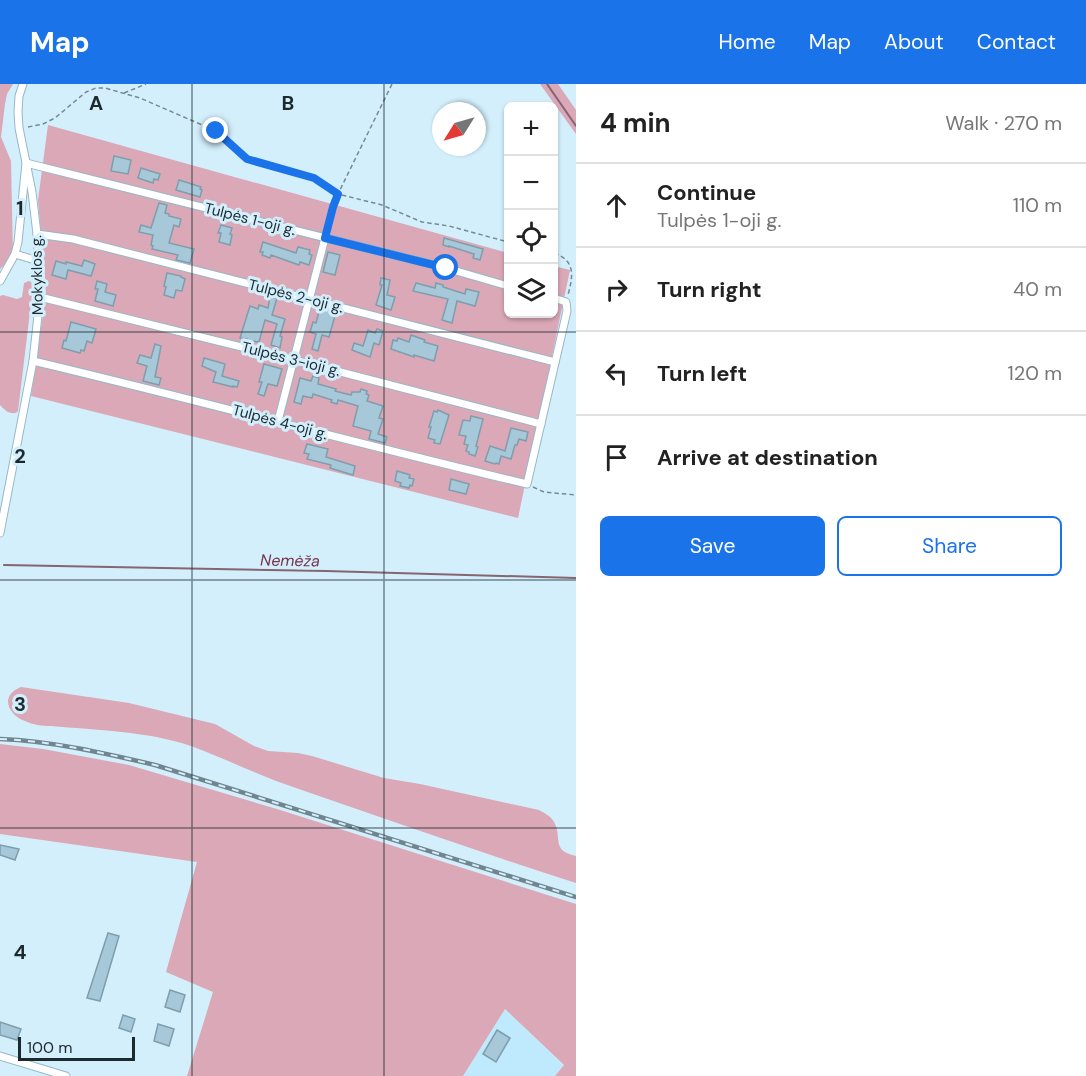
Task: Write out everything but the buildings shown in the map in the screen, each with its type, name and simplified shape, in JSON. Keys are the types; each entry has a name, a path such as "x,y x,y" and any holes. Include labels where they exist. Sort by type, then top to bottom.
{"street":[{"name":"Mokyklos g.","path":"0,533 33,361 40,297 32,192 19,128 18,111 23,84"},
{"name":"Tulpės 1-oji g.","path":"26,162 446,268 504,285"},
{"path":"0,281 15,254 18,242 26,162"},
{"name":"Tulpės 2-oji g.","path":"37,234 73,239 555,362"},
{"path":"278,421 325,238"},
{"path":"15,254 38,261"},
{"name":"Tulpės 3-ioji g.","path":"40,297 541,424"},
{"path":"527,484 567,312 566,302 558,299"},
{"name":"Tulpės 4-oji g.","path":"33,361 527,484"},
{"path":"0,1056 66,1076"}],"path":[{"path":"124,93 146,84"},
{"path":"325,238 338,194 392,84"},
{"path":"19,128 43,124 69,107 86,92 96,88 105,88 169,110 216,131 247,159 314,178 338,194 382,205 422,222 449,226 504,241"},
{"path":"558,254 572,269 566,302"},
{"path":"527,484 544,492 576,495"}],"shaded area":[{"path":"0,84 13,84 7,94 1,137 11,161 13,256 0,269"},
{"path":"540,84 558,84 576,110 576,134 558,109 558,102 553,102"},
{"path":"48,125 504,252 504,318 558,318 558,267 570,270 518,518 31,396 46,294 38,200"},
{"path":"29,281 33,287 18,411 11,413 0,405 0,296 17,299 22,297 24,283"},
{"path":"21,687 129,703 215,724 254,746 268,751 312,756 384,778 539,810 554,822 560,847 576,856 576,883 283,783 174,741 121,732 31,723 14,714 8,704 10,695"},
{"path":"0,744 43,749 129,765 277,809 576,904 576,1076 555,1076 564,1065 505,1009 463,1076 187,1076 213,992 166,972 197,862 0,834"},
{"path":"505,1009 564,1066 555,1076 463,1076"}],"waterway":[{"path":"547,84 576,126"},
{"name":"Nemėža","path":"4,565 576,578"}],"railway":[{"path":"0,739 58,745 155,765 576,897"}],"route":[{"path":"216,131 247,159 314,178 338,194 325,238 446,268"}]}
